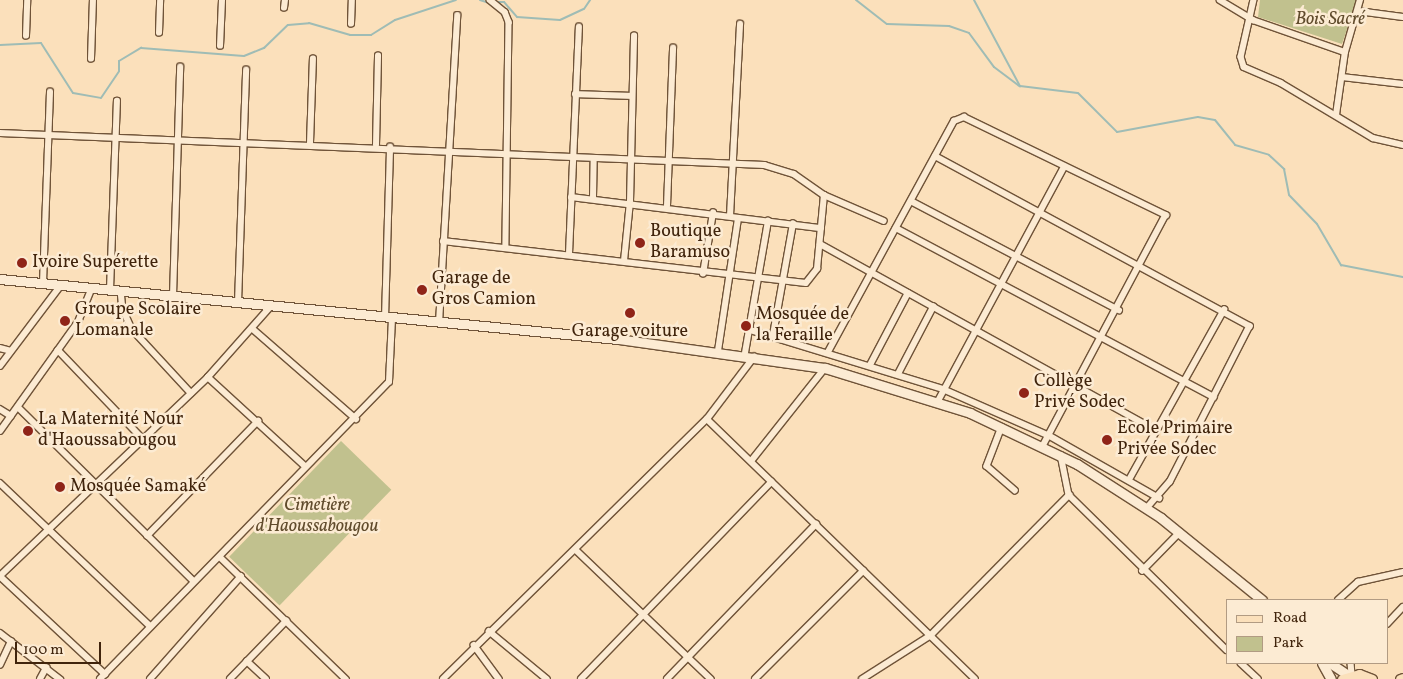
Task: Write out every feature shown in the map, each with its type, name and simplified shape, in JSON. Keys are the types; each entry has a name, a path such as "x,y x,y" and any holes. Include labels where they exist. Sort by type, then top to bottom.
{"main road":[{"path":"1348,676 1372,679"}],"street":[{"path":"26,36 27,0"},
{"path":"91,59 94,0"},
{"path":"159,33 160,0"},
{"path":"220,46 222,0"},
{"path":"284,8 285,0"},
{"path":"351,24 352,0"},
{"path":"490,0 508,17 506,247"},
{"path":"1220,0 1253,20 1345,52"},
{"path":"1254,0 1253,20 1241,57 1244,67 1336,115 1382,143 1403,146"},
{"path":"1336,115 1345,52 1360,0"},
{"path":"1358,11 1403,16"},
{"path":"439,324 457,16"},
{"path":"730,216 740,24"},
{"path":"569,254 579,27"},
{"path":"624,261 632,160 631,96 634,36"},
{"path":"667,206 673,48"},
{"path":"376,145 378,56"},
{"path":"310,143 313,59"},
{"path":"173,296 180,140 180,67"},
{"path":"238,303 246,70"},
{"path":"1342,78 1403,84"},
{"path":"44,283 50,92"},
{"path":"575,94 631,96"},
{"path":"110,290 119,137 117,101"},
{"path":"828,352 954,121 964,117 1064,167 1164,212 1166,219 1104,338 1043,446"},
{"path":"0,133 376,145 508,156 732,163 794,174 824,195 884,221"},
{"path":"100,679 194,581 221,558 305,466 356,419 389,382 390,147"},
{"path":"935,156 1142,265 1247,323 1250,329 1214,397 1159,498 1147,508"},
{"path":"593,198 594,159"},
{"path":"938,401 974,329 1064,167"},
{"path":"443,241 569,254 704,274 783,283 811,280 820,244 824,195"},
{"path":"571,197 667,206 738,218 822,228"},
{"path":"912,201 1118,310"},
{"path":"704,274 713,214"},
{"path":"718,351 738,218"},
{"path":"745,354 768,221"},
{"path":"773,335 793,224"},
{"path":"896,228 1214,397"},
{"path":"820,244 1156,430"},
{"path":"0,279 756,355 826,368 938,401 1002,427 1060,455 1147,508 1180,532 1261,599"},
{"path":"0,366 61,285"},
{"path":"0,431 82,316 92,288"},
{"path":"121,291 122,309 132,329 191,393"},
{"path":"870,365 908,293"},
{"path":"105,674 0,576 191,393 253,329 271,306"},
{"path":"898,374 933,307"},
{"path":"1130,478 1224,310"},
{"path":"253,329 356,419"},
{"path":"750,330 773,335 943,389 1048,435 1130,478 1159,498"},
{"path":"0,348 11,351"},
{"path":"58,350 143,440"},
{"path":"443,679 474,645 577,551 707,419 756,355"},
{"path":"752,460 826,368"},
{"path":"208,376 305,466"},
{"path":"18,407 94,485 194,581"},
{"path":"0,409 11,416"},
{"path":"707,419 752,460 771,482 975,679"},
{"path":"147,536 258,421"},
{"path":"1002,427 987,466 1015,490"},
{"path":"1060,455 1069,495 1142,571 1226,649"},
{"path":"581,679 771,482"},
{"path":"0,483 150,626"},
{"path":"862,679 931,635 1069,495"},
{"path":"668,679 816,524"},
{"path":"1142,571 1180,532"},
{"path":"577,551 643,615 690,656 711,679"},
{"path":"221,558 346,679"},
{"path":"755,679 864,571"},
{"path":"1339,599 1358,582 1403,572"},
{"path":"150,679 241,576"},
{"path":"1388,623 1403,607"},
{"path":"230,679 286,621"},
{"path":"489,631 547,679"},
{"path":"0,633 60,679"},
{"path":"0,664 11,641"},
{"path":"474,645 499,679"},
{"path":"247,661 266,679"},
{"path":"1242,664 1258,679"},
{"path":"1323,664 1331,679"},
{"path":"1331,664 1348,676"},
{"path":"40,679 46,668"}],"green space":[{"name":"Bois Sacré","path":"1260,0 1357,0 1342,44 1258,17"},
{"name":"Cimetière d'Haoussabougou","path":"341,441 391,490 280,605 229,557"}],"waterway":[{"path":"0,45 41,43 73,93 101,98 119,71 119,61 141,48 244,56 264,48 288,25 309,23 350,35 371,35 395,20 456,0"},
{"path":"480,0 492,4"},
{"path":"497,2 504,2 517,17 560,20 584,9 590,0"},
{"path":"856,0 887,24 949,26 969,33 994,67 1019,86"},
{"path":"974,0 1020,86 1078,93 1117,132 1198,117 1215,120 1235,145 1269,155 1284,169 1289,195 1317,224 1341,265 1403,277"}],"place":[{"name":"Boutique Baramuso","path":"640,243"},
{"name":"Ivoire Supérette","path":"22,263"},
{"name":"Garage de Gros Camion","path":"422,290"},
{"name":"Garage voiture","path":"630,313"},
{"name":"Groupe Scolaire Lomanale","path":"65,321"},
{"name":"Mosquée de la Feraille","path":"746,326"},
{"name":"Collège Privé Sodec","path":"1024,393"},
{"name":"La Maternité Nour d'Haoussabougou","path":"28,431"},
{"name":"Ecole Primaire Privée Sodec","path":"1107,440"},
{"name":"Mosquée Samaké","path":"60,487"}]}
